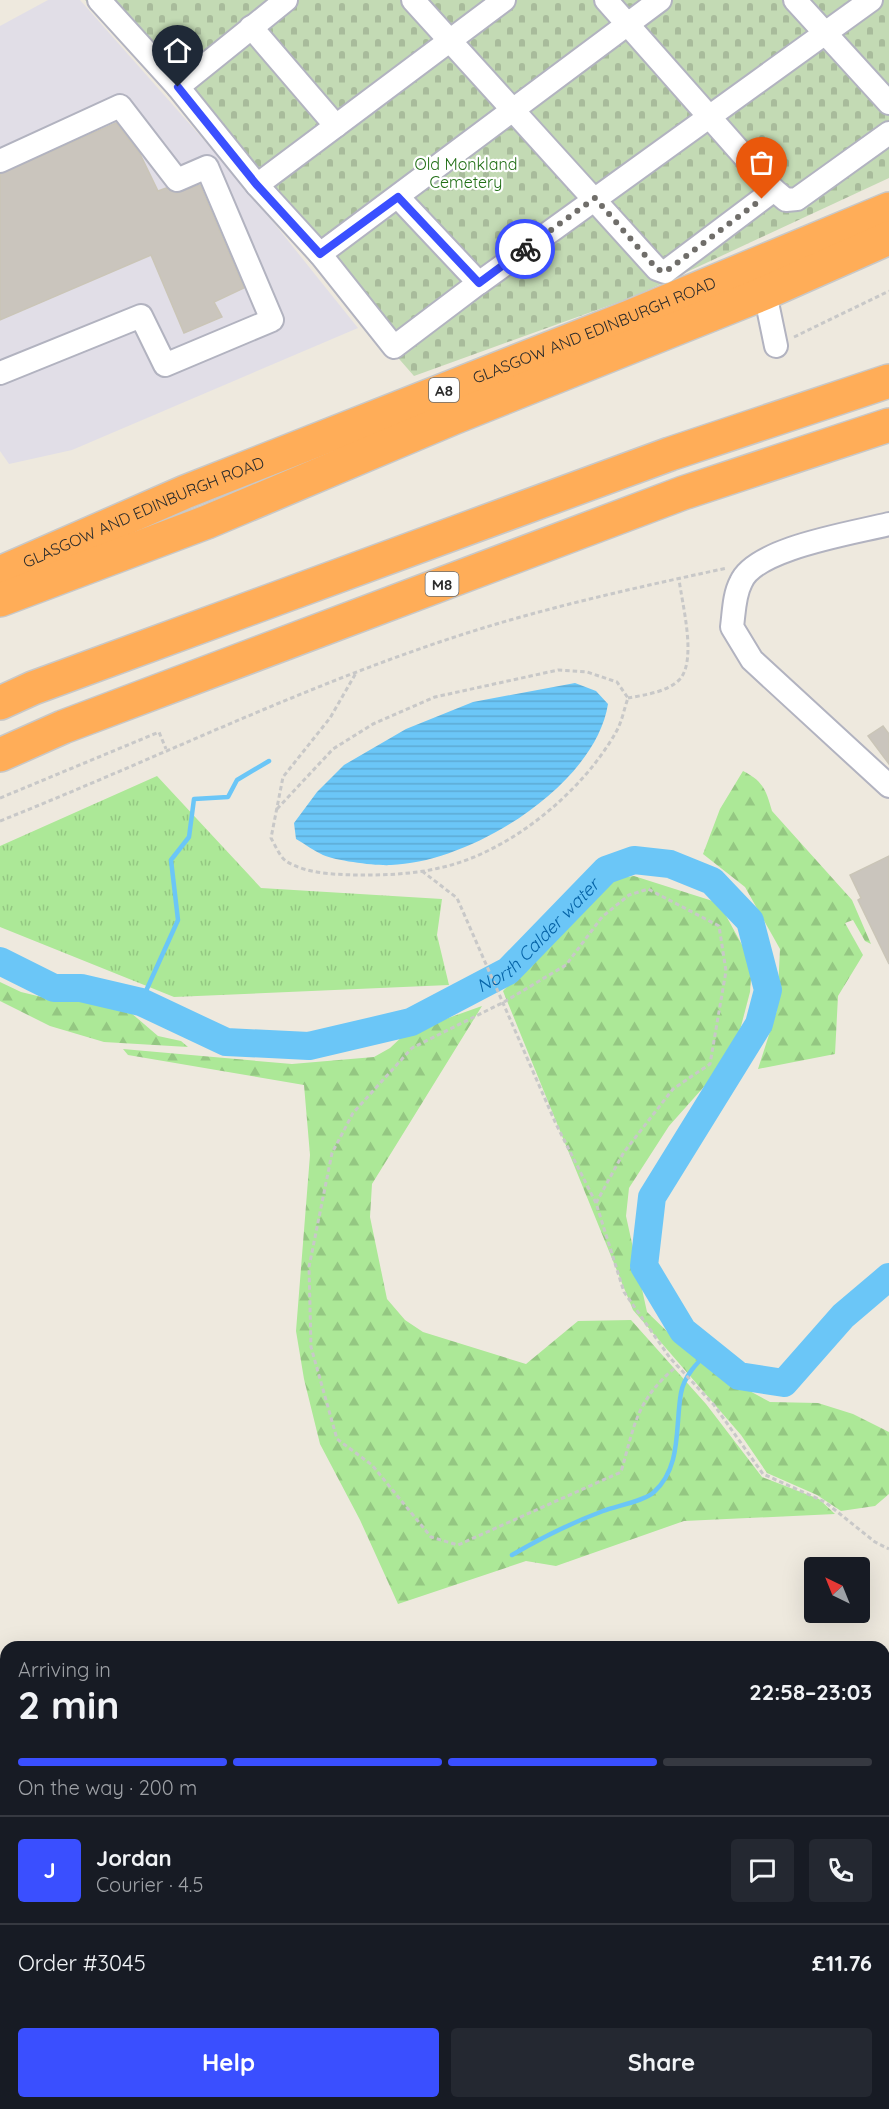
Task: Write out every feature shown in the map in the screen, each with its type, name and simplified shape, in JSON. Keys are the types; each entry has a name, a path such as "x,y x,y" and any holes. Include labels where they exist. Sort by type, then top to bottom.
{"highway":[{"name":"GLASGOW AND EDINBURGH ROAD","path":"0,573 185,492 618,322 889,209"},
{"name":"GLASGOW AND EDINBURGH ROAD","path":"0,600 207,522 453,418 765,293 889,238"},
{"path":"0,703 33,688 659,458 889,381"},
{"name":"M8","path":"0,755 63,727 683,493 889,425"}],"street":[{"path":"99,0 178,87 256,184 320,254 394,347 708,115 871,0"},
{"path":"178,87 286,0"},
{"path":"413,0 657,269 665,272 774,190"},
{"path":"256,184 504,0"},
{"path":"606,0 774,190 786,200 797,199 889,133"},
{"path":"320,254 660,0"},
{"path":"795,0 885,92"},
{"path":"251,27 336,126"},
{"path":"0,161 120,106 177,180 207,167 272,320 165,365 141,316 0,372"},
{"path":"398,197 480,282"},
{"path":"765,293 776,346"},
{"path":"889,524 788,549 761,561 741,580 732,627 752,660 889,786"}],"path":[{"path":"776,346 889,291"},
{"path":"0,821 166,749 356,673 466,633 546,610 761,561"},
{"path":"627,698 659,691 680,679 689,656 679,579"},
{"path":"277,808 333,749 373,724 435,697 558,670 587,672 617,682 627,698 617,731 586,774 554,806 514,837 489,850 441,868 400,874 344,875 306,868 285,861 272,838 277,808 283,777 330,718 356,673"},
{"path":"0,798 159,732 166,749"},
{"path":"422,871 457,898 556,1124 596,1203 624,1292 677,1366 714,1405 763,1474 825,1502 874,1542 889,1549"},
{"path":"596,1203 624,1152 673,1089 710,1064 726,971 719,926 648,889 629,895 602,917 566,965 504,1002 412,1048 353,1113 332,1153 309,1267 311,1347 337,1439 372,1465 431,1537 458,1545 621,1472 639,1408 659,1381 677,1366"}],"shaded area":[{"path":"48,0 80,0 241,182 358,328 72,450 9,464 0,451 0,26"}],"green space":[{"name":"Old Monkland Cemetery","path":"85,0 889,0 889,178 633,297 414,376"},
{"path":"743,771 759,783 772,811 852,900 871,944 865,941 853,920 845,923 863,955 838,996 835,1054 758,1069 777,1010 780,949 745,887 703,854 720,809"},
{"path":"157,776 261,888 442,899 437,935 449,985 174,997 0,927 0,846"},
{"path":"634,876 719,903 752,963 750,992 739,1034 726,1062 669,1126 629,1188 626,1216 647,1312 676,1340 733,1382 770,1402 818,1403 853,1414 889,1432 889,1494 875,1506 841,1511 817,1495 767,1473 741,1435 633,1310 503,991 612,879"},
{"path":"0,982 21,992 58,1001 96,999 130,1012 158,1036 181,1041 188,1047 104,1042 50,1026 0,1001"},
{"path":"482,1006 372,1184 370,1217 387,1299 405,1320 423,1332 526,1364 578,1321 631,1320 706,1404 762,1477 819,1499 835,1514 684,1521 556,1566 526,1561 398,1604 360,1520 320,1444 304,1379 296,1331 310,1155 304,1085 128,1055 123,1049 292,1064 374,1057 390,1048 406,1033"}],"water":[{"path":"575,683 596,691 608,704 598,734 580,763 554,790 524,814 491,835 456,851 422,861 391,865 357,863 329,857 296,839 294,823 317,792 344,765 406,729 473,702"}],"building":[{"path":"116,123 140,154 158,191 166,188 177,193 200,185 244,288 214,302 222,317 184,333 151,255 0,320 0,174"},
{"path":"883,726 889,734 889,764 868,736"},
{"path":"889,856 889,964 858,900 861,898 850,875"}],"waterway":[{"path":"141,1002 178,920 171,860 189,837 194,799 228,797 237,780 269,761"},
{"name":"North Calder water","path":"0,961 54,988 81,988 141,1002 226,1042 309,1046 411,1022 508,971 606,870 634,860 670,864 712,881 750,921 768,990 759,1024 652,1197 644,1266 683,1331 739,1376 784,1383 843,1316 889,1277"},
{"path":"512,1555 579,1521 644,1498 654,1492 663,1482 673,1458 681,1393 685,1381 709,1351"}],"way so far":[{"path":"525,249 595,198 657,269 665,272 762,199"}],"route":[{"path":"178,87 256,184 320,254 398,197 479,283 525,249"}]}
